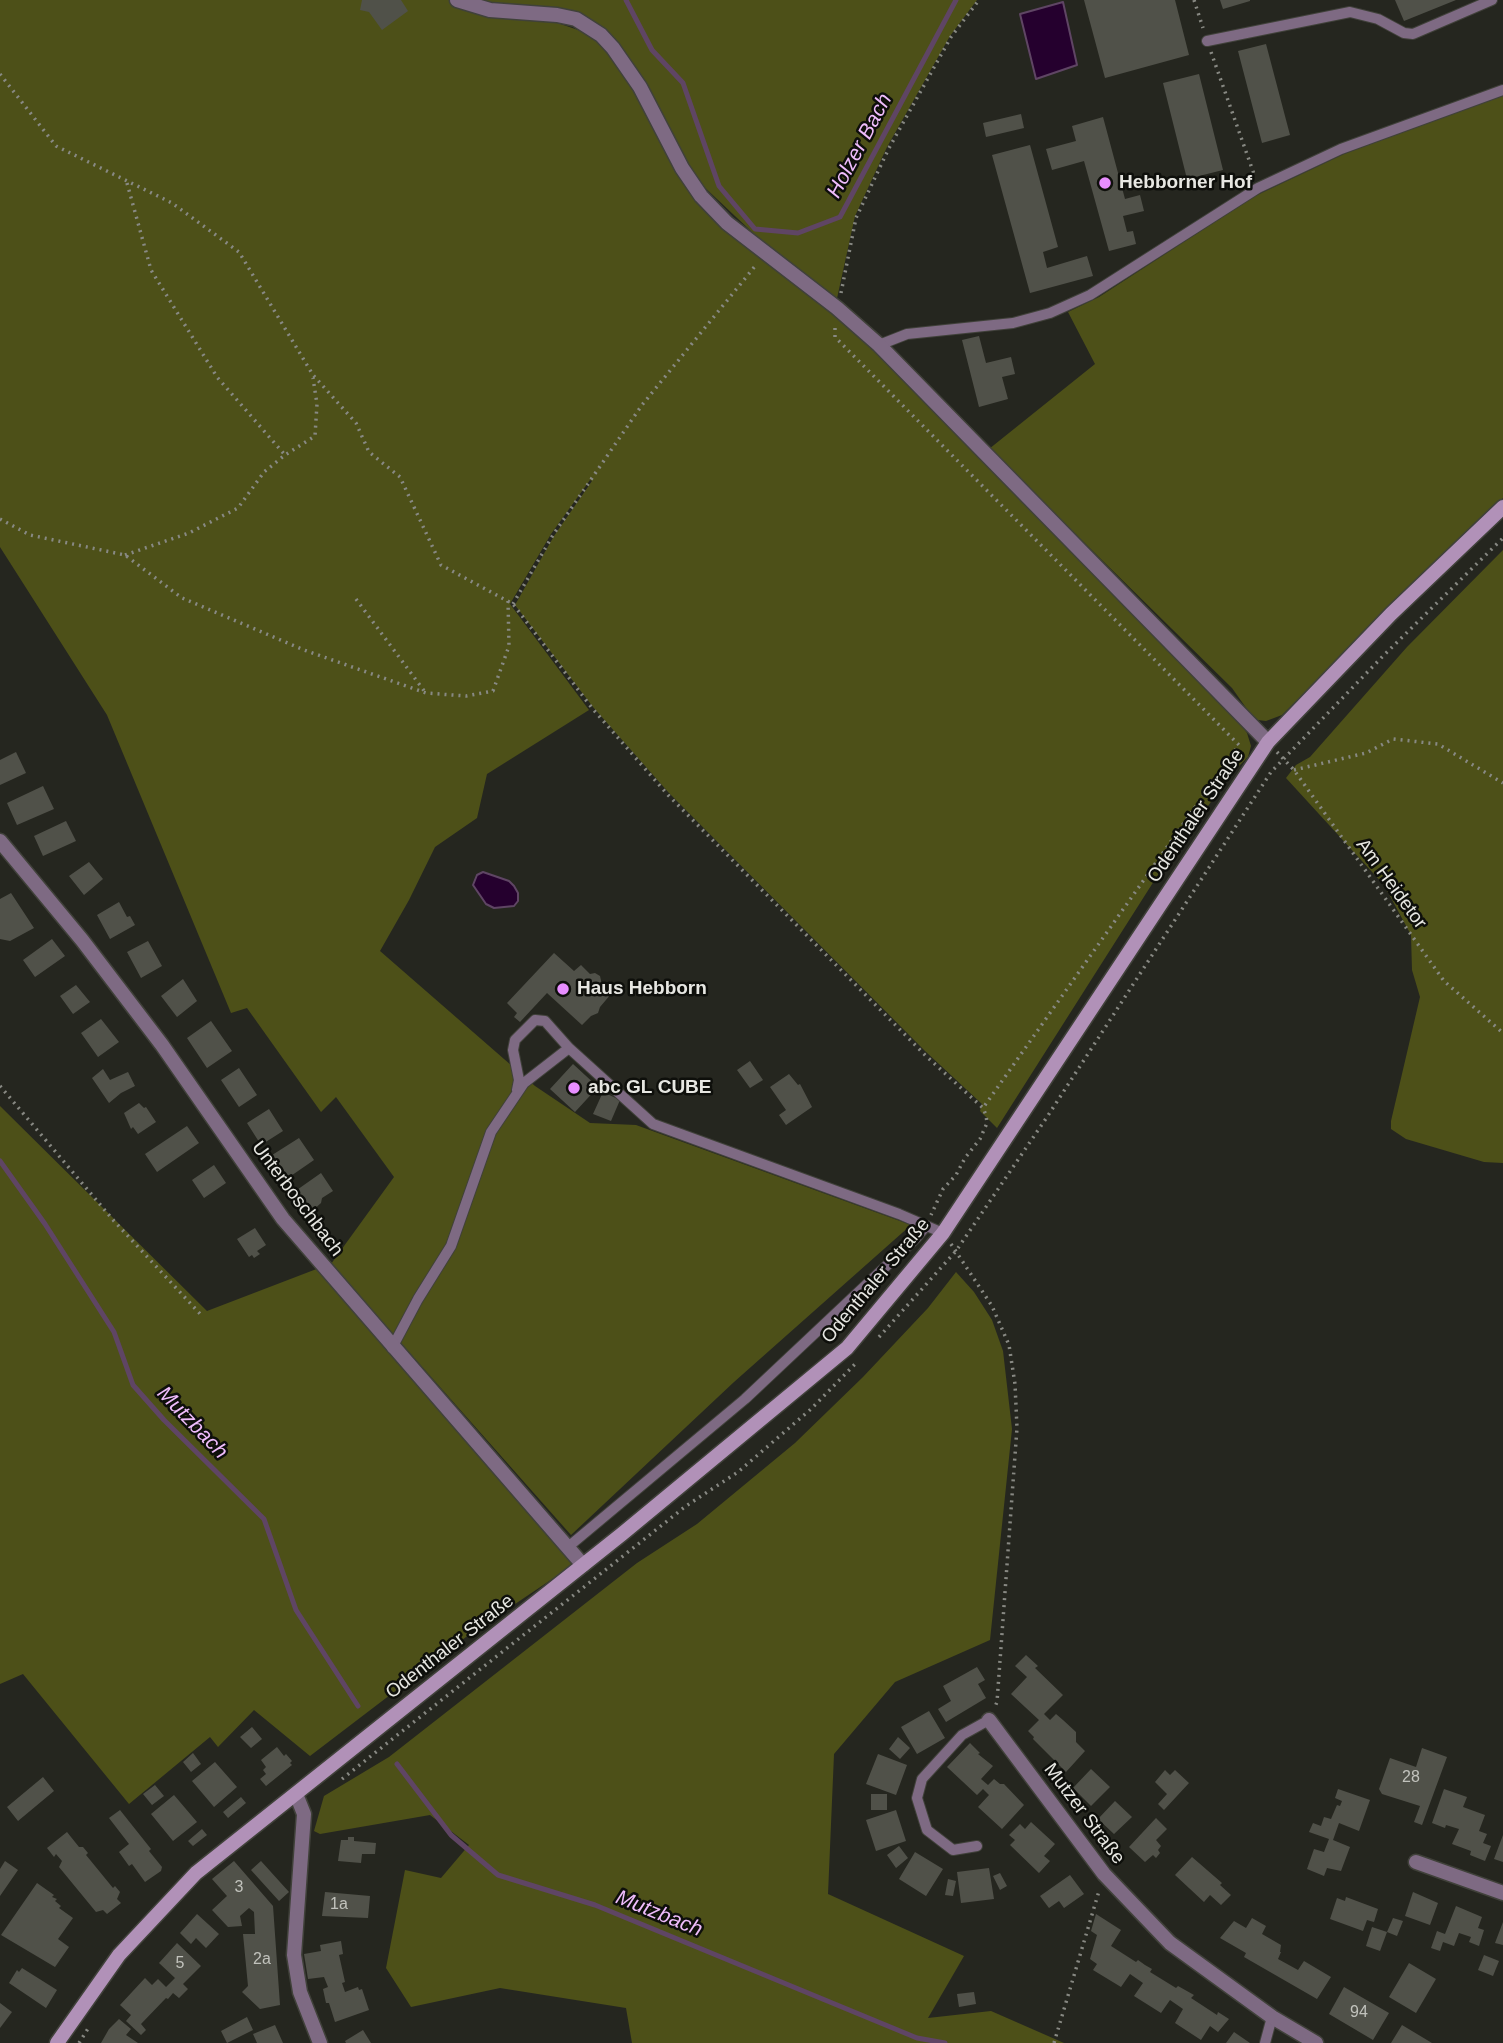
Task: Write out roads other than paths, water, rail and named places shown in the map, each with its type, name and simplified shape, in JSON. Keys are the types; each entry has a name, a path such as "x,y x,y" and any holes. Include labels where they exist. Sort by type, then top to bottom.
{"main road":[{"name":"Odenthaler Straße","path":"57,2043 119,1955 196,1873 765,1419 848,1348 943,1233 1268,742 1391,614 1503,507"}],"street":[{"path":"457,0 490,10 576,19 601,35 640,87 682,168 701,196 727,222 837,308 879,345 1268,742"},
{"name":"Unterboschbach","path":"0,841 82,940 162,1045 283,1219 392,1348 583,1565"},
{"name":"Mutzer Straße","path":"989,1720 1104,1874 1170,1943 1272,2017 1317,2043"},
{"path":"296,1794 304,1814 293,1955 300,1992 320,2043"},
{"path":"1416,1862 1503,1893"}],"lane":[{"path":"1207,41 1350,12 1378,19 1404,33 1413,33 1492,0"},
{"path":"879,345 907,334 1013,323 1050,313 1090,295 1258,188 1341,149 1503,90"},
{"path":"516,1093 519,1080 513,1050 515,1040 535,1020 545,1021 569,1048 653,1124 713,1144 943,1233"},
{"path":"392,1348 451,1246 491,1132 524,1083 569,1048"},
{"path":"568,1547 745,1399 926,1226"},
{"path":"977,1846 953,1850 927,1830 917,1798 922,1779 962,1735 989,1720"},
{"path":"1265,2043 1272,2017"}],"waterway":[{"name":"Holzer Bach","path":"626,0 652,50 683,83 719,186 755,229 798,233 840,217 956,0"},
{"name":"Mutzbach","path":"0,1161 45,1224 114,1332 133,1385 164,1420 264,1519 296,1610 358,1706"},
{"name":"Mutzbach","path":"397,1764 451,1835 498,1875 595,1905 917,2038 945,2043"}],"place":[{"name":"Hebborner Hof","path":"1105,183"},
{"name":"Haus Hebborn","path":"563,989"},
{"name":"abc GL CUBE","path":"574,1088"}]}
